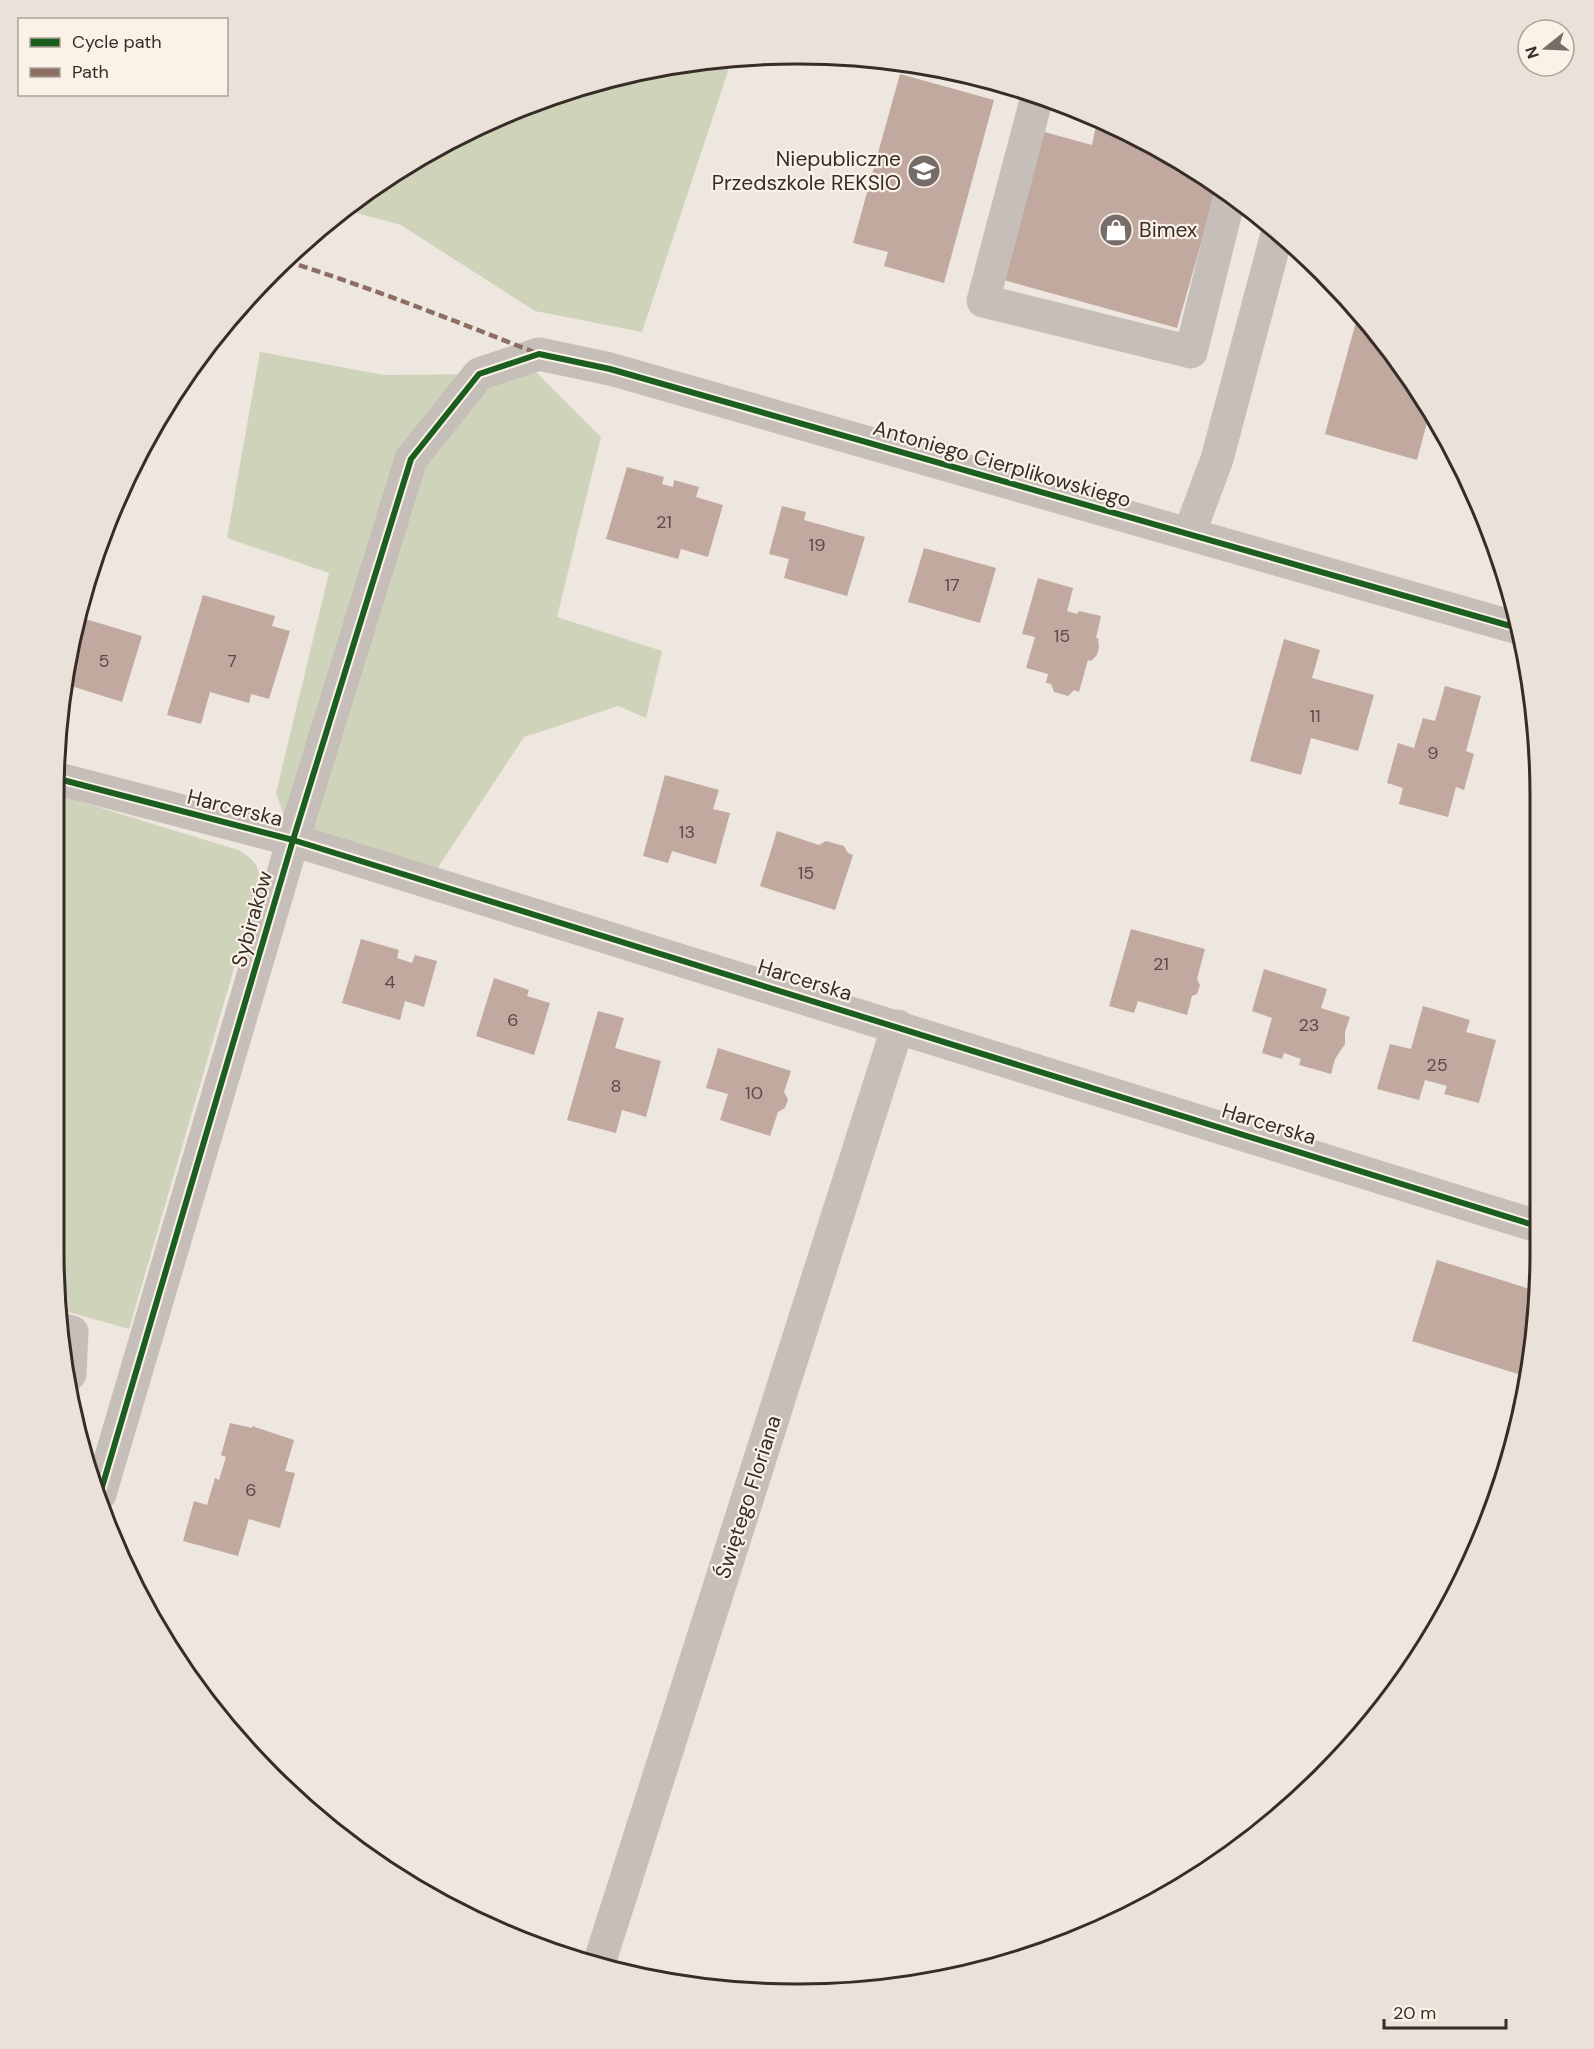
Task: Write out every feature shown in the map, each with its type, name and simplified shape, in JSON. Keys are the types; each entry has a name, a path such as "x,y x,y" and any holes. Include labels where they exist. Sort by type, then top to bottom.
{"street":[{"path":"1035,104 983,301 1191,352 1228,205"},
{"path":"1189,534 1217,459 1275,242"},
{"name":"Antoniego Cierplikowskiego","path":"479,374 539,354 610,369 1509,626"},
{"name":"Sybiraków","path":"103,1485 293,840 411,459 479,374"},
{"name":"Harcerska","path":"65,780 293,840 1530,1224"},
{"name":"Świętego Floriana","path":"601,1958 898,1026"},
{"path":"69,1331 72,1332 71,1349"}],"green space":[{"path":"729,68 642,332 535,311 401,225 356,213 431,163 517,120 607,89 654,79"},
{"path":"260,352 384,375 479,374 523,359 601,437 557,617 662,651 646,718 618,706 524,737 429,881 293,840 276,793 329,573 227,538"},
{"path":"64,797 238,850 253,861 260,879 129,1329 67,1311 64,1252"}],"building":[{"name":"Niepubliczne Przedszkole REKSIO","path":"900,74 994,100 944,283 884,266 888,252 853,243"},
{"path":"1095,128 1163,163 1215,196 1177,328 1000,279 1041,131 1092,145"},
{"path":"1356,323 1406,390 1427,424 1417,460 1325,434"},
{"path":"627,467 664,477 662,484 673,487 674,480 699,487 696,497 723,505 708,557 681,549 678,559 606,539"},
{"path":"782,506 806,512 804,520 865,537 847,596 784,578 789,559 769,554"},
{"path":"924,548 996,568 980,623 908,602"},
{"path":"1038,578 1073,588 1067,611 1101,616 1096,638 1098,638 1099,647 1097,655 1091,661 1088,660 1079,692 1074,690 1068,696 1054,692 1051,684 1046,683 1048,674 1026,668 1035,637 1022,634"},
{"path":"203,595 275,616 272,626 290,631 269,699 251,694 249,703 210,692 201,724 167,715"},
{"path":"86,619 142,636 122,702 73,687"},
{"path":"1284,639 1320,650 1312,678 1374,695 1358,751 1311,738 1301,775 1250,761"},
{"path":"1445,686 1481,696 1466,751 1474,754 1464,790 1456,787 1448,817 1399,804 1403,788 1387,783 1398,743 1414,748 1423,718 1435,721"},
{"path":"665,775 719,790 713,809 730,813 716,864 672,851 668,863 643,856"},
{"path":"777,831 819,845 826,841 844,846 848,853 853,855 835,910 760,886"},
{"path":"1131,929 1205,949 1197,979 1200,985 1197,994 1192,996 1187,1015 1138,1001 1134,1013 1109,1006"},
{"path":"361,939 399,950 397,958 412,963 415,955 437,961 424,1007 405,1001 400,1020 342,1003"},
{"path":"1264,969 1327,989 1321,1008 1350,1017 1345,1032 1345,1044 1335,1059 1331,1074 1299,1065 1301,1059 1284,1053 1282,1059 1262,1053 1272,1018 1252,1011"},
{"path":"494,978 529,990 527,996 550,1003 534,1055 476,1036"},
{"path":"1423,1006 1470,1020 1466,1032 1496,1040 1479,1103 1444,1094 1447,1086 1425,1080 1419,1100 1377,1089 1390,1044 1411,1049"},
{"path":"598,1011 624,1018 615,1048 661,1061 646,1117 622,1110 616,1133 567,1120"},
{"path":"718,1048 791,1071 784,1092 788,1099 785,1108 778,1112 770,1136 720,1120 728,1094 706,1088"},
{"path":"1437,1260 1528,1289 1519,1374 1412,1341"},
{"path":"230,1423 252,1428 252,1426 294,1440 285,1471 295,1473 280,1528 249,1519 238,1556 183,1541 194,1501 207,1505 215,1478 219,1480 226,1457 221,1455"}],"marked path":[{"path":"295,264 445,317 539,354"}],"cycle path":[{"path":"103,1485 293,840 411,459 479,374 539,354 610,369 1509,626"},
{"path":"65,781 293,840 1530,1224"}],"place":[{"name":"Niepubliczne Przedszkole REKSIO","path":"924,171"},
{"name":"Bimex","path":"1116,230"}]}
